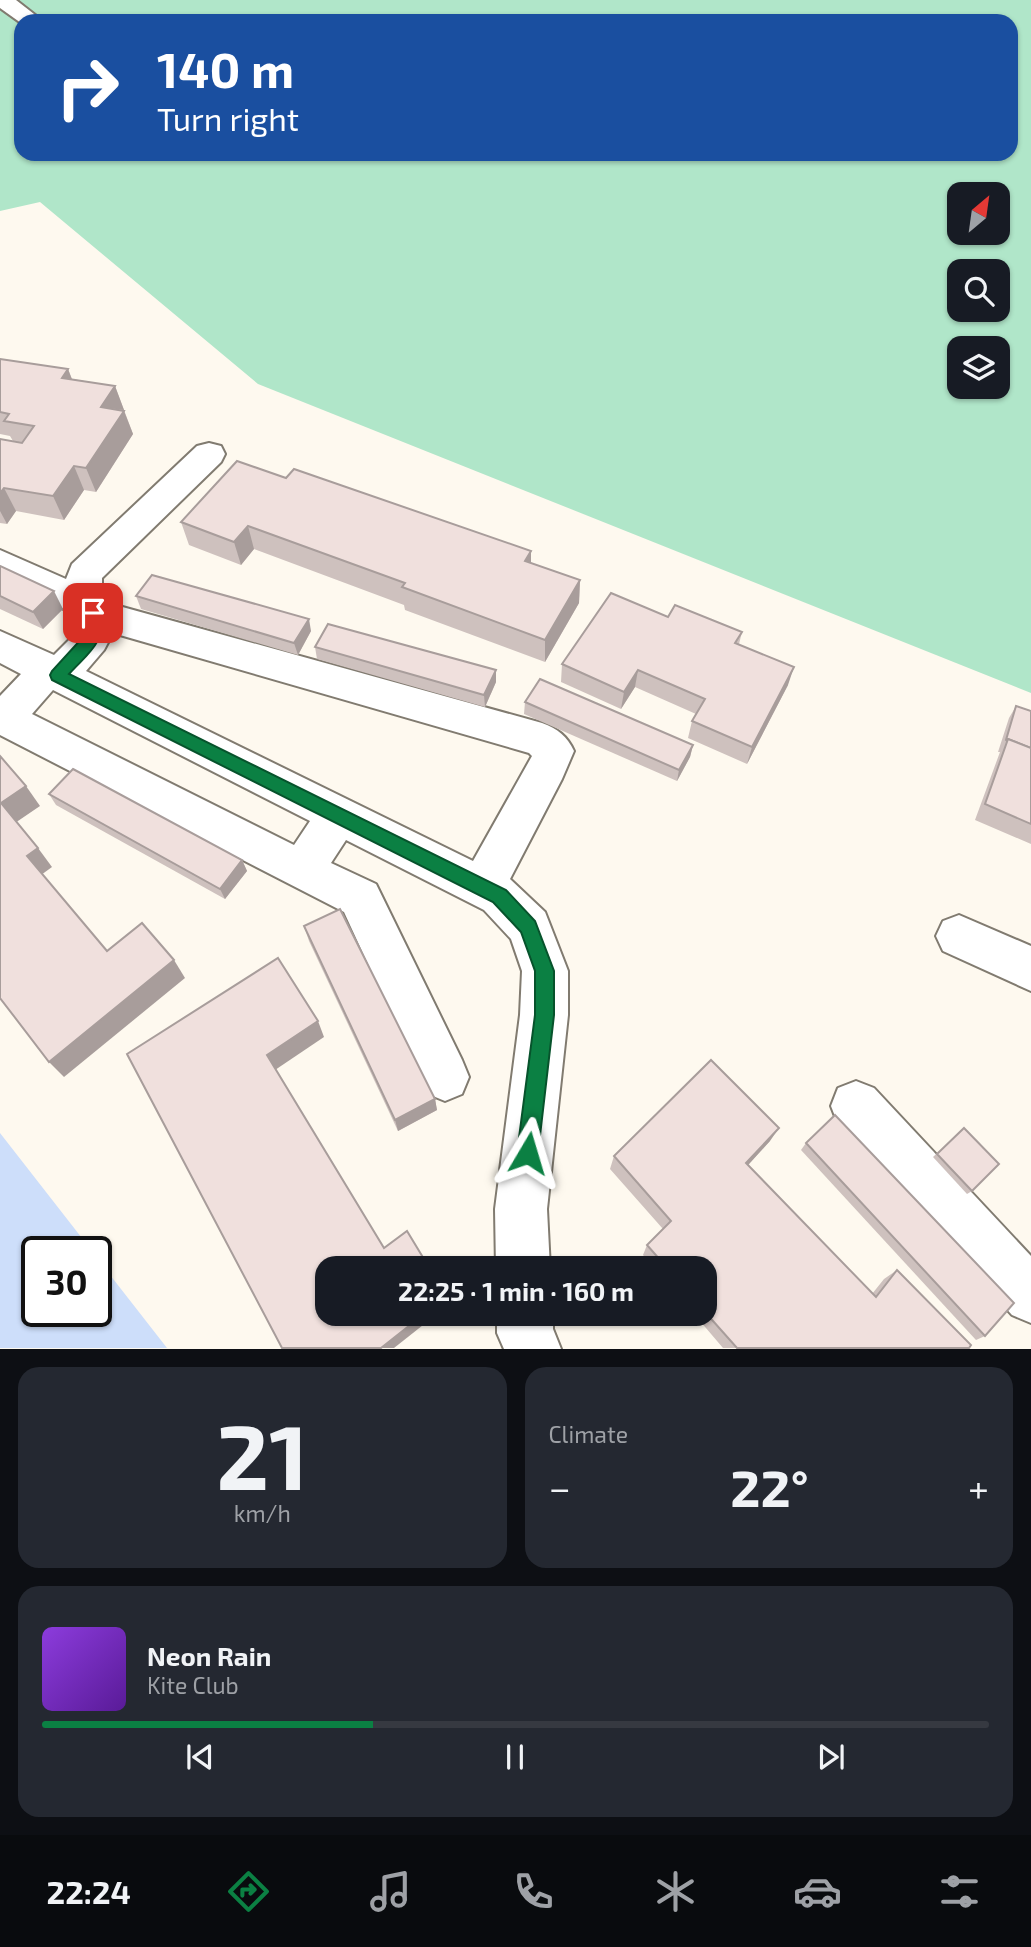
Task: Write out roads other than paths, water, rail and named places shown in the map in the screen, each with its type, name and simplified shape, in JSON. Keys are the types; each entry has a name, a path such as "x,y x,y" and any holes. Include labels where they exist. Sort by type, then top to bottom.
{"street":[{"path":"2,0 22,14"},
{"path":"209,454 85,573 82,586 91,609 95,630 91,639 2,717 360,898 445,1077"},
{"path":"0,563 91,609 542,740 554,751 548,767 482,887"},
{"path":"0,646 500,896 529,927 545,971 544,1015 521,1209 523,1256"},
{"path":"302,870 338,816"},
{"path":"959,936 1031,969"},
{"path":"856,1107 1031,1296"},
{"path":"525,1326 525,1333 533,1349"}],"water":[{"path":"0,1133 80,1236 21,1236 21,1327 112,1327 112,1278 167,1348 0,1348"}]}
